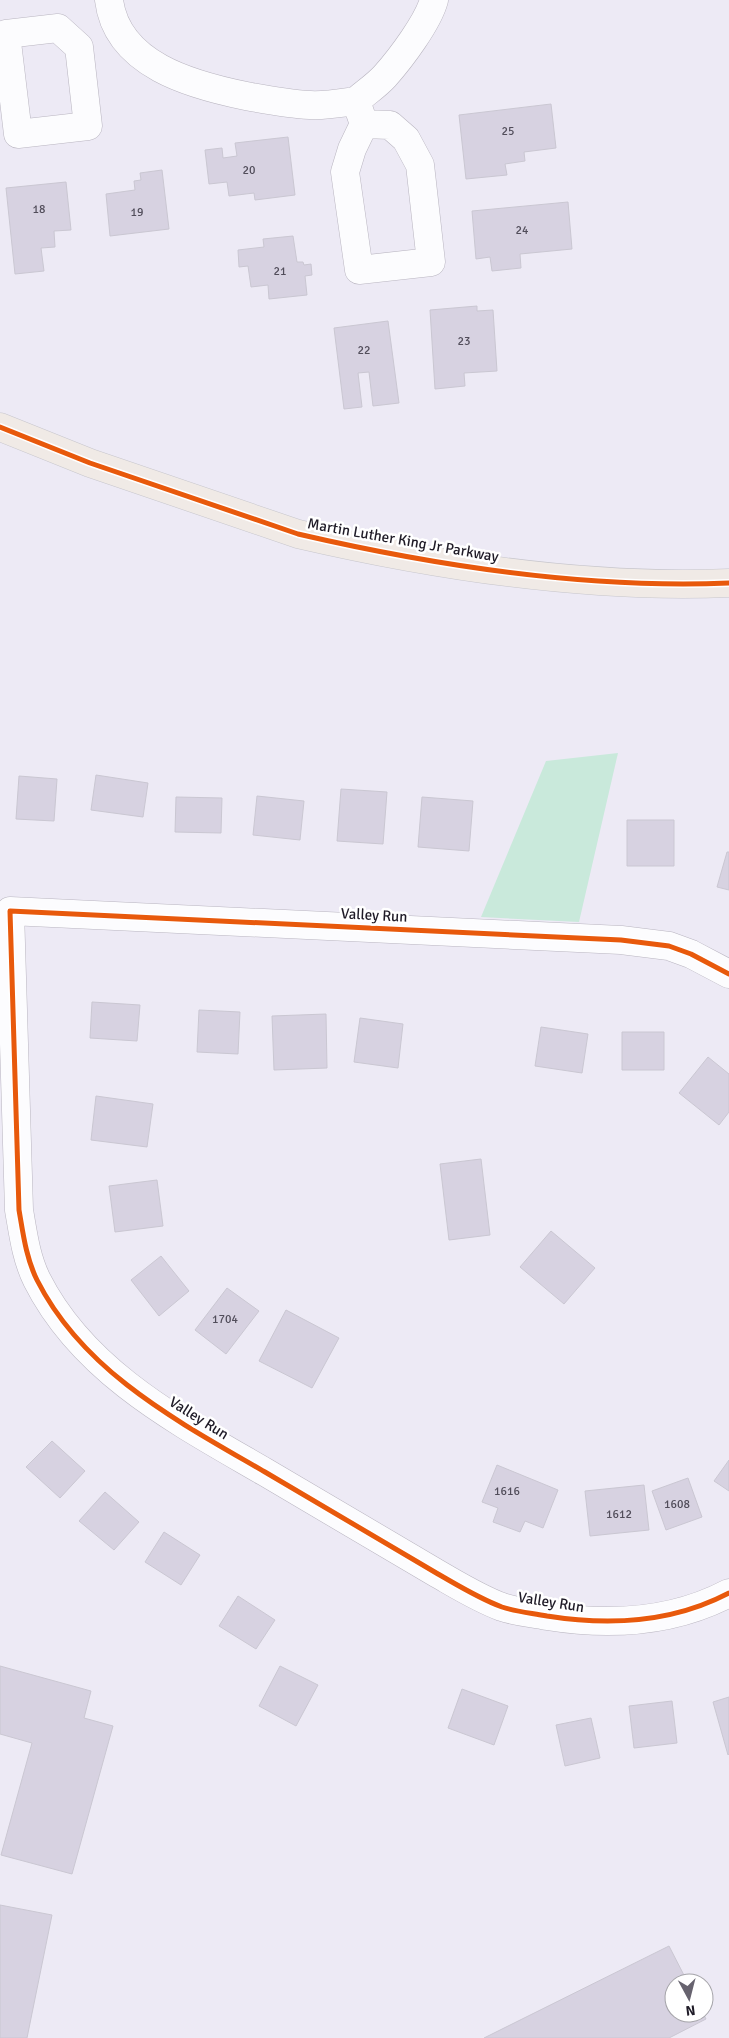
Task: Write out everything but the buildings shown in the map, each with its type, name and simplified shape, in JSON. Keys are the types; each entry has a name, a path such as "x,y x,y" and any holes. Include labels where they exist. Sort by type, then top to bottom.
{"main road":[{"name":"Martin Luther King Jr Parkway","path":"0,427 90,463 298,534 333,542 461,566 582,579 678,585 729,583"}],"street":[{"path":"109,0 118,28 130,45 149,62 175,76 216,90 360,113 390,125 406,139 420,165 431,262 359,270 345,172 360,113 416,34 431,11 434,0"},
{"path":"79,47 118,28"},
{"name":"Valley Run","path":"729,974 691,954 669,946 621,940 5,910 19,1210 27,1254 36,1279 52,1304 80,1342 116,1378 172,1418 438,1574 503,1607 578,1621 622,1622 670,1616 729,1594"}],"green space":[{"path":"618,753 579,922 481,917 546,761"}],"cycle path":[{"path":"0,427 90,463 298,534 350,546 458,565 567,579 675,584 729,583"},
{"path":"729,974 691,954 669,946 621,940 10,911 19,1210 25,1245 37,1280 57,1313 80,1342 107,1368 136,1392 200,1434 454,1583 502,1607 570,1619 594,1621 640,1620 685,1611 729,1593"}]}
